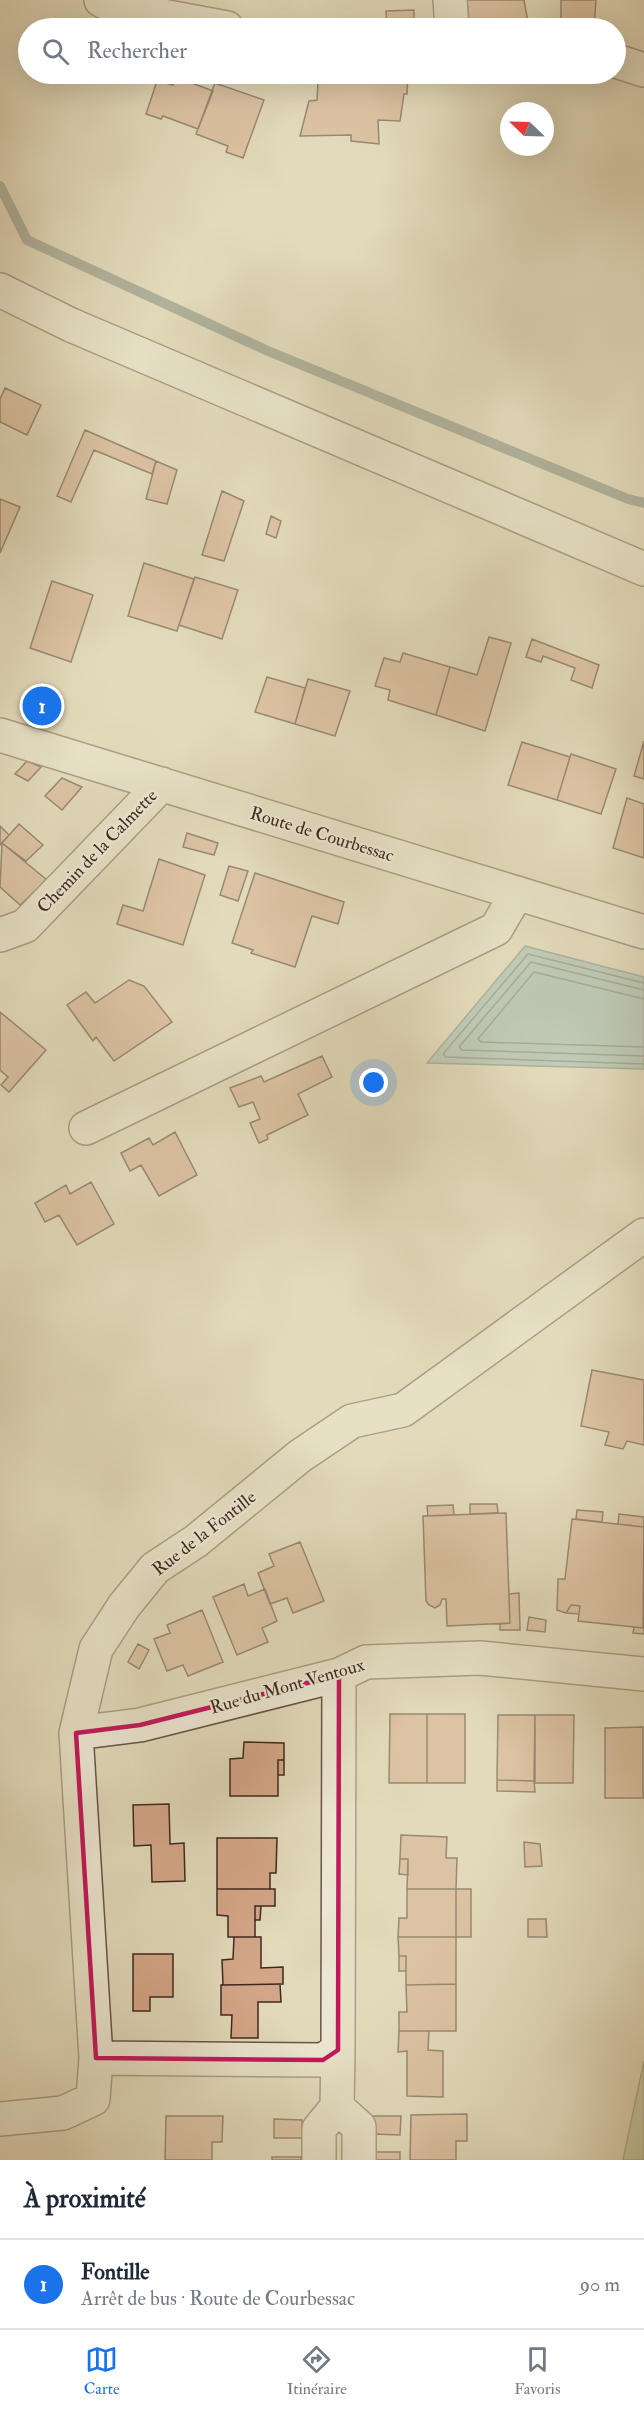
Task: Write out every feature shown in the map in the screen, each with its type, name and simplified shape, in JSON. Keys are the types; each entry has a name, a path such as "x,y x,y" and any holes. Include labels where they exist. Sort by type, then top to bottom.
{"street":[{"path":"101,0 114,7 173,18"},
{"path":"450,0 451,18"},
{"path":"626,64 644,70"},
{"path":"0,290 71,325 644,569"},
{"name":"Route de Courbessac","path":"0,735 644,932"},
{"name":"Chemin de la Calmette","path":"0,935 25,926 162,784"},
{"path":"86,1128 496,929 517,893"},
{"name":"Rue de la Fontille","path":"0,2119 63,2113 93,2099 96,2058 76,1733 96,1649 124,1606 155,1568 196,1540 300,1456 352,1421 403,1410 644,1235"},
{"name":"Rue du Mont Ventoux","path":"76,1733 140,1725 339,1675 366,1662 480,1658 644,1674"},
{"path":"319,2160 319,2129 337,2107 339,1675"},
{"path":"96,2058 323,2060 338,2050"},
{"path":"337,2107 359,2127 359,2160"}],"highlighted area":[{"path":"339,1675 338,2050 323,2060 96,2058 76,1733 140,1725"}],"green space":[{"path":"644,2061 644,2160 623,2160"}],"water":[{"path":"525,946 644,977 644,1069 427,1063"}],"building":[{"path":"467,0 524,0 527,18 468,18"},
{"path":"561,0 596,0 595,18 561,18"},
{"path":"414,10 414,18 386,18 386,11"},
{"path":"156,84 194,84 213,91 198,129 163,116 161,119 146,114"},
{"path":"215,84 264,100 243,158 226,152 228,146 196,134"},
{"path":"318,84 408,84 400,121 378,120 379,144 351,141 351,135 300,136 309,101 317,100"},
{"path":"5,388 41,405 27,435 0,422 0,399"},
{"path":"85,430 156,461 152,474 94,450 71,502 57,496"},
{"path":"156,461 177,470 167,504 146,499"},
{"path":"222,491 244,501 224,561 202,555"},
{"path":"0,499 20,507 0,553"},
{"path":"271,516 281,521 276,538 266,534"},
{"path":"144,563 194,579 177,631 128,616"},
{"path":"195,577 238,590 222,639 179,625"},
{"path":"52,581 93,595 71,662 30,648"},
{"path":"489,637 511,643 485,731 436,715 450,667 477,675"},
{"path":"532,639 599,665 592,688 571,680 575,668 543,656 541,662 526,657"},
{"path":"403,653 450,667 436,715 388,700 390,690 375,686 384,658 400,662"},
{"path":"267,677 305,688 295,724 255,712"},
{"path":"308,679 350,691 335,736 295,724"},
{"path":"644,741 644,779 634,776"},
{"path":"522,742 570,757 557,800 508,785"},
{"path":"571,754 616,769 601,814 557,800"},
{"path":"27,761 41,767 28,781 15,774"},
{"path":"62,778 82,787 62,810 45,796"},
{"path":"627,798 644,804 644,858 613,848"},
{"path":"19,824 43,845 26,861 2,843"},
{"path":"0,826 9,835 0,845"},
{"path":"187,833 218,843 214,855 183,847"},
{"path":"2,843 47,880 20,905 0,887"},
{"path":"159,859 205,875 183,945 117,924 123,905 143,911"},
{"path":"229,866 248,871 238,901 220,895"},
{"path":"255,873 344,902 338,924 312,916 295,967 251,953 253,950 232,943"},
{"path":"129,980 144,986 172,1022 114,1061 96,1037 93,1041 67,1005 86,992 95,1003"},
{"path":"0,1012 46,1050 9,1092 1,1085 8,1077 0,1070"},
{"path":"322,1056 332,1077 298,1094 308,1115 267,1135 268,1139 259,1143 250,1123 260,1119 253,1102 239,1107 230,1088 261,1076 264,1082"},
{"path":"175,1132 197,1175 159,1196 141,1165 130,1171 121,1153 149,1138 153,1145"},
{"path":"91,1182 114,1224 77,1245 59,1215 45,1222 35,1203 66,1185 70,1194"},
{"path":"592,1370 644,1380 644,1445 627,1441 623,1449 605,1445 609,1432 581,1426"},
{"path":"470,1504 497,1504 498,1513 470,1514"},
{"path":"453,1505 454,1515 428,1516 427,1506"},
{"path":"577,1510 603,1512 602,1522 576,1519"},
{"path":"506,1513 510,1623 447,1626 446,1599 442,1599 440,1605 435,1608 426,1601 423,1516"},
{"path":"619,1514 644,1517 644,1527 618,1524"},
{"path":"572,1519 644,1527 643,1628 578,1621 580,1606 571,1605 566,1613 557,1610 558,1579 565,1579"},
{"path":"300,1542 324,1601 293,1613 287,1598 270,1604 258,1573 274,1566 269,1554"},
{"path":"244,1584 248,1596 265,1589 277,1621 262,1628 268,1642 237,1655 213,1597"},
{"path":"519,1593 520,1630 500,1630 500,1624 510,1623 509,1594"},
{"path":"571,1605 580,1606 579,1614 566,1613"},
{"path":"202,1610 223,1662 188,1676 183,1665 167,1671 154,1639 170,1633 167,1625"},
{"path":"529,1617 546,1620 545,1632 527,1630"},
{"path":"644,1618 644,1634 633,1633 634,1627 643,1628"},
{"path":"138,1644 149,1650 139,1669 128,1662"},
{"path":"390,1714 427,1714 427,1783 389,1783"},
{"path":"427,1714 465,1714 465,1783 427,1783"},
{"path":"498,1715 535,1715 534,1781 497,1780"},
{"path":"535,1715 574,1715 573,1783 535,1783"},
{"path":"643,1727 643,1798 605,1798 605,1728"},
{"path":"244,1742 284,1743 284,1760 278,1760 278,1796 230,1796 230,1759 243,1758"},
{"path":"278,1760 284,1760 284,1775 278,1775"},
{"path":"497,1780 534,1781 535,1792 497,1791"},
{"path":"169,1804 170,1844 184,1843 185,1881 152,1882 151,1845 134,1846 133,1805"},
{"path":"401,1835 447,1837 446,1858 457,1858 456,1889 407,1889 408,1859 400,1859"},
{"path":"217,1838 277,1838 276,1873 270,1873 270,1889 217,1889"},
{"path":"524,1842 540,1844 542,1866 525,1867"},
{"path":"400,1859 408,1859 408,1875 399,1874"},
{"path":"217,1889 275,1889 275,1906 255,1906 255,1937 228,1937 228,1916 217,1915"},
{"path":"407,1889 456,1889 456,1937 398,1937 399,1918 407,1918"},
{"path":"456,1889 471,1889 471,1937 456,1937"},
{"path":"255,1906 261,1906 260,1920 255,1920"},
{"path":"528,1919 546,1919 547,1937 528,1937"},
{"path":"234,1937 261,1937 261,1968 283,1967 283,1984 223,1985 222,1960 233,1959"},
{"path":"398,1937 456,1937 456,1984 406,1985 406,1956 399,1956"},
{"path":"133,1954 173,1954 173,1997 150,1997 150,2011 133,2011"},
{"path":"399,1956 406,1956 406,1971 399,1971"},
{"path":"280,1984 281,2002 258,2002 258,2038 231,2038 232,2015 221,2015 221,1985"},
{"path":"456,1984 456,2031 399,2031 399,2012 407,2012 406,1985"},
{"path":"399,2031 429,2031 428,2050 443,2051 443,2097 407,2096 407,2051 398,2052"},
{"path":"467,2114 467,2141 456,2141 456,2160 410,2160 411,2115"},
{"path":"166,2116 223,2116 222,2142 212,2142 212,2160 165,2160"},
{"path":"373,2116 401,2116 400,2135 372,2134"},
{"path":"274,2119 302,2120 302,2138 274,2138"},
{"path":"371,2152 400,2152 400,2160 371,2160"},
{"path":"272,2157 301,2157 301,2160 272,2160"}],"waterway":[{"path":"0,186 27,240 268,351 628,499 644,503"}],"place":[{"name":"Fontille","path":"42,706"}]}
